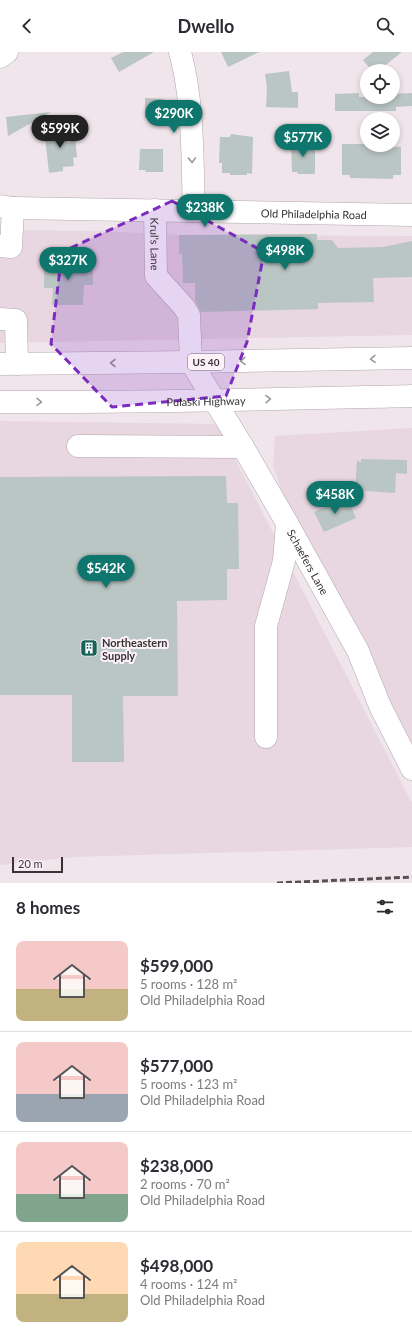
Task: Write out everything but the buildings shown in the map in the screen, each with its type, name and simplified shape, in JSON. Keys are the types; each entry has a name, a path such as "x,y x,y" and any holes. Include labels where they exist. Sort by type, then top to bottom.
{"main road":[{"path":"0,57 7,52"},
{"path":"180,52 190,104 194,211"},
{"path":"0,246 12,247 7,207"},
{"name":"Old Philadelphia Road","path":"7,207 412,216"},
{"name":"Krul's Lane","path":"155,210 156,276 184,307 189,315 191,362"},
{"path":"0,319 16,320 8,364"},
{"name":"US 40","path":"8,364 412,358"},
{"name":"Schaefers Lane","path":"191,362 287,523 358,651 380,706 412,769"},
{"name":"Pulaski Highway","path":"0,402 70,403 215,401 412,396"},
{"path":"78,446 243,447"},
{"path":"266,737 266,626 284,561 287,523"}],"highlighted area":[{"path":"172,201 264,252 247,342 226,396 112,407 51,344 62,252"}],"shaded area":[{"path":"0,230 97,231 180,235 412,236 412,335 0,343"},
{"path":"0,421 217,424 412,803 412,847 72,857 0,865"},
{"path":"412,428 412,743 290,512 273,467 275,436"}],"railway":[{"path":"277,883 412,877"}],"place":[{"name":"Northeastern Supply","path":"89,648"}]}
